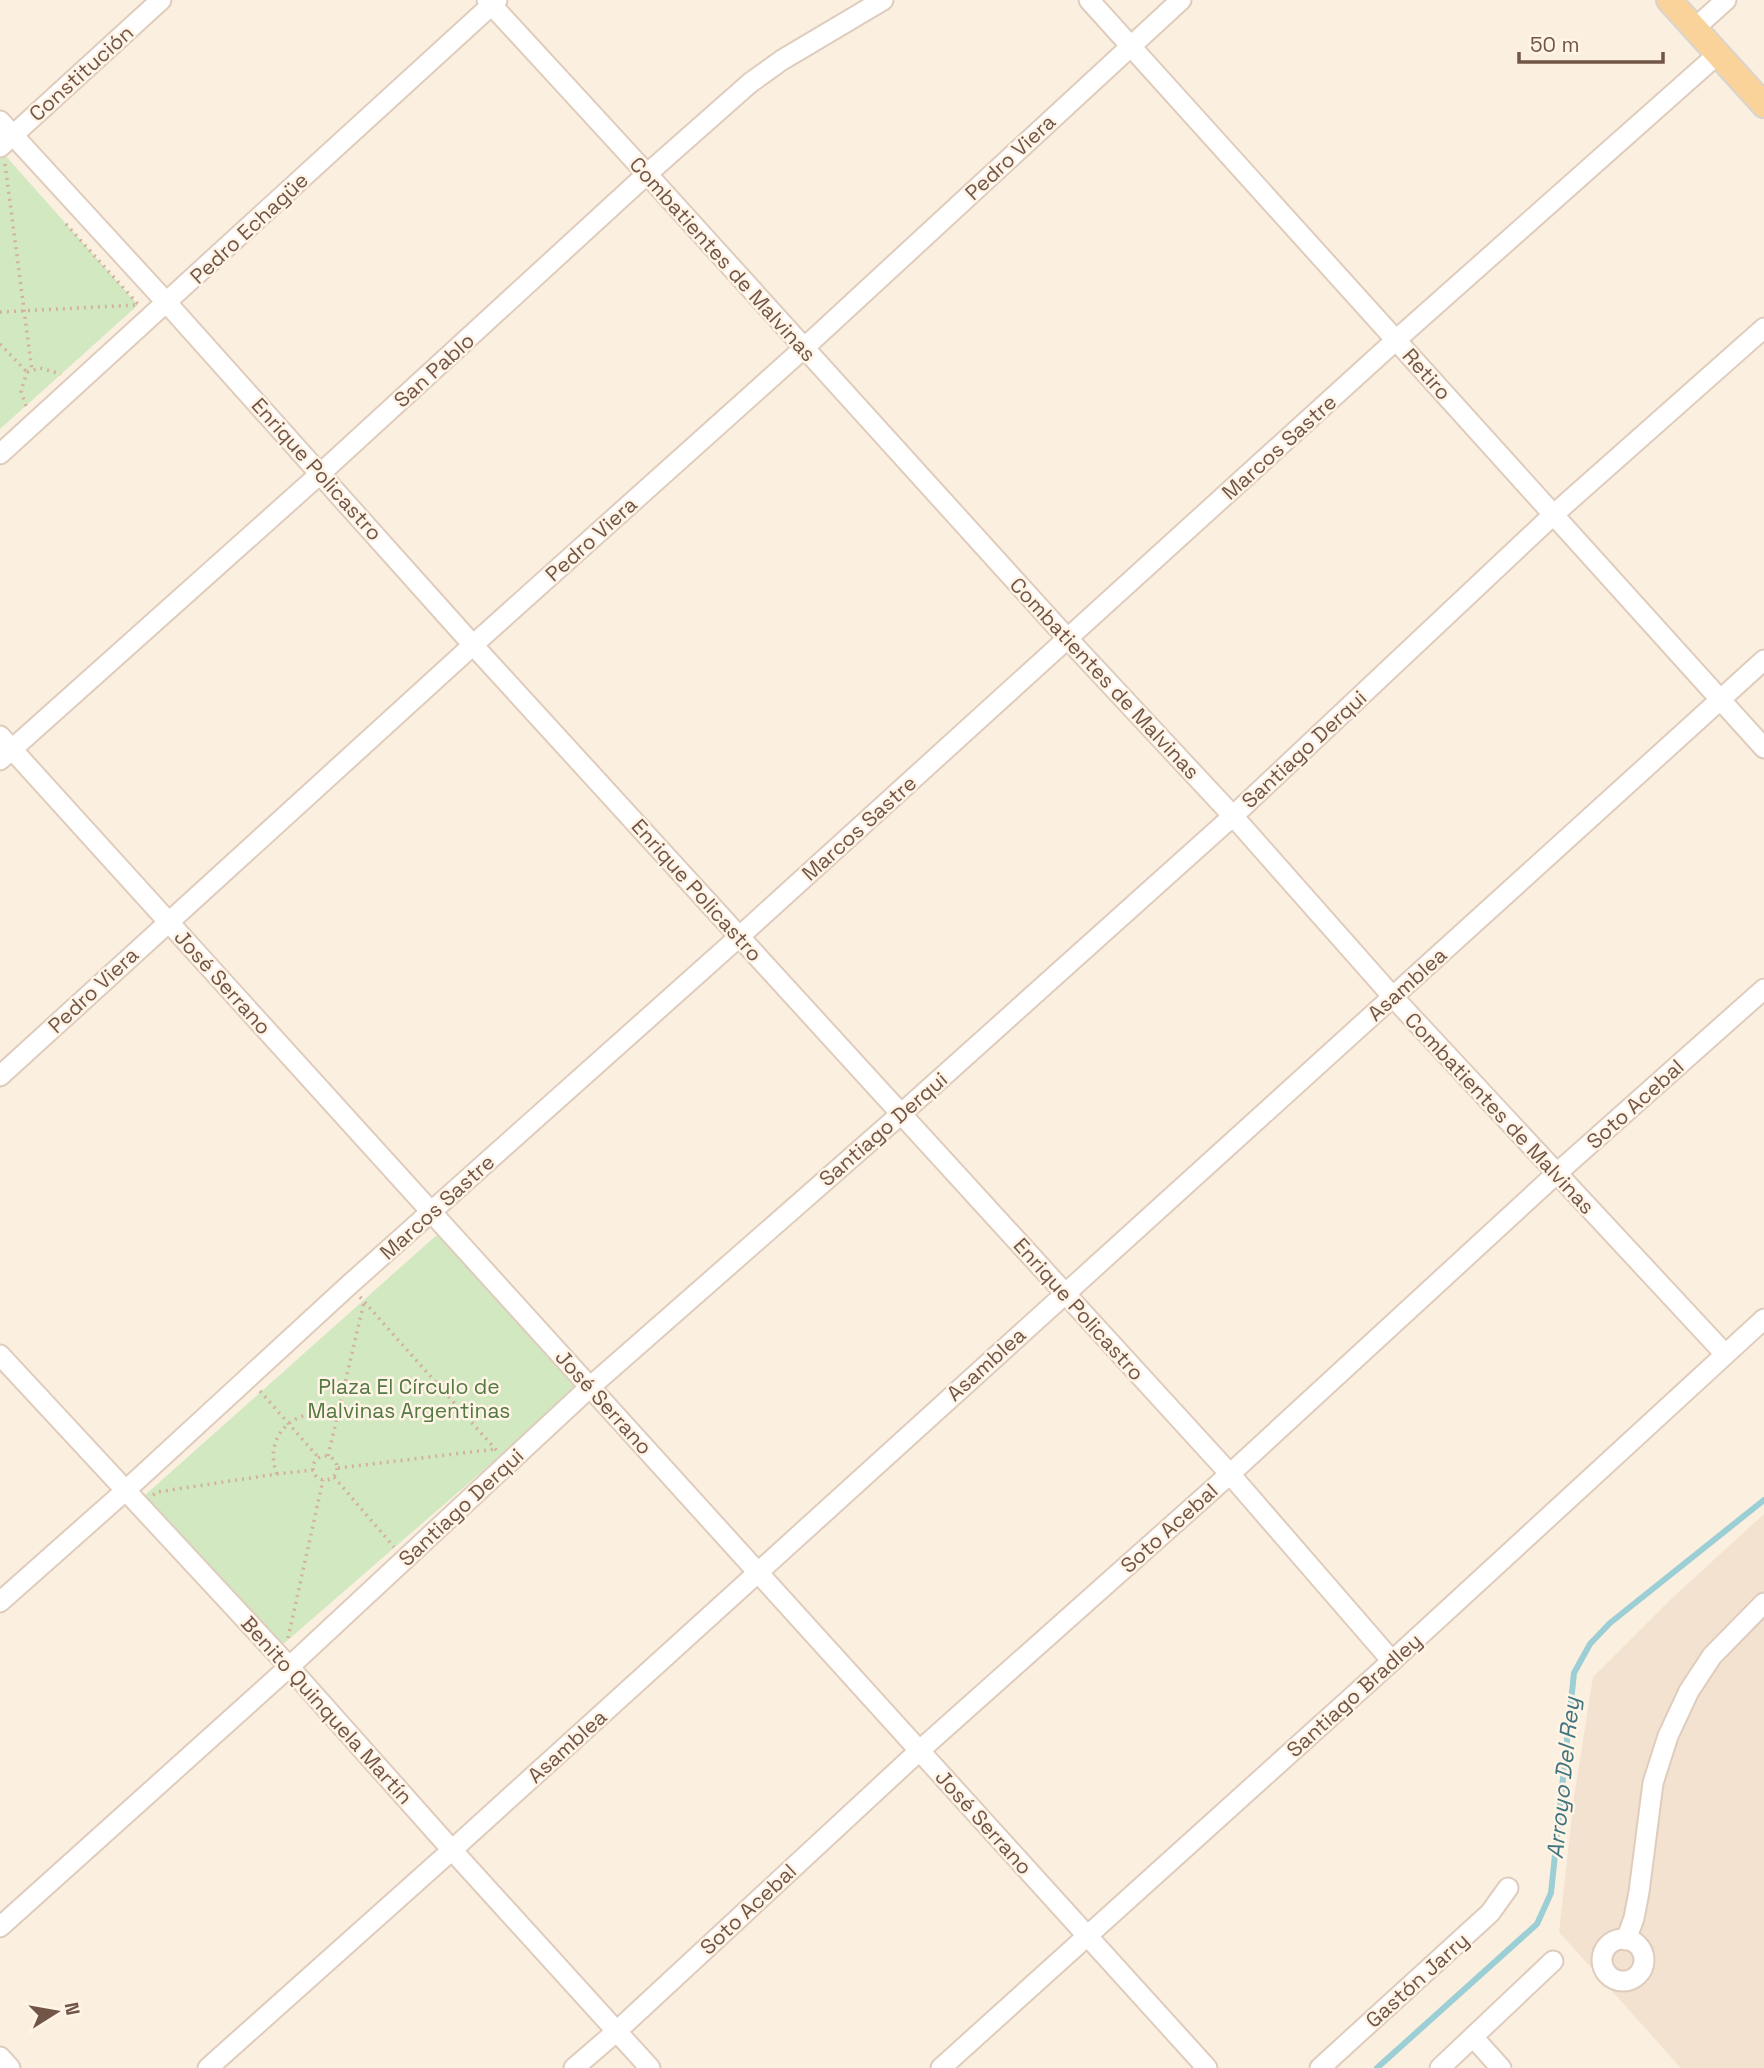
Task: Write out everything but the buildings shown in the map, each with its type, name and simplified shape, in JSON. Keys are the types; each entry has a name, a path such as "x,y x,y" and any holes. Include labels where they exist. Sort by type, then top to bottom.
{"main road":[{"path":"1670,0 1764,104"}],"street":[{"name":"Constitución","path":"4,134 161,0"},
{"name":"San Pablo","path":"4,749 321,473 750,83 782,60 883,0"},
{"name":"Retiro","path":"1089,0 1764,748"},
{"name":"Pedro Viera","path":"0,1076 804,348 1181,0"},
{"path":"1695,28 1726,0"},
{"name":"Combatientes de Malvinas","path":"492,2 1067,638 1233,816 1393,997 1724,1354"},
{"name":"Pedro Echagüe","path":"0,454 492,2"},
{"name":"Marcos Sastre","path":"0,1602 132,1497 248,1378 349,1285 740,936 1396,340 1718,54"},
{"name":"Enrique Policastro","path":"4,134 167,303 473,645 1230,1474 1392,1661"},
{"name":"Santiago Derqui","path":"0,1927 404,1559 502,1456 590,1387 901,1114 1233,816 1553,514 1764,328"},
{"name":"Asamblea","path":"208,2068 1764,660"},
{"name":"José Serrano","path":"4,749 168,922 1207,2068"},
{"name":"Soto Acebal","path":"574,2068 919,1751 1230,1474 1556,1174 1764,989"},
{"name":"Santiago Bradley","path":"941,2068 1392,1661 1764,1319"},
{"name":"Benito Quinquela Martín","path":"0,1355 286,1664 650,2068"},
{"path":"1626,1940 1634,1919 1639,1892 1653,1783 1668,1736 1689,1691 1712,1656 1764,1603"},
{"name":"Gastón Jarry","path":"1320,2068 1490,1913 1508,1888"},
{"path":"1440,2068 1553,1961"},
{"path":"1473,2037 1501,2068"},
{"path":"0,2057 10,2068"}],"path":[{"path":"13,164 4,154 32,370"},
{"path":"58,215 138,305"},
{"path":"0,312 138,305"},
{"path":"129,314 138,305"},
{"path":"0,344 27,372"},
{"path":"27,372 40,368 61,374 52,382"},
{"path":"26,406 21,391 27,372"},
{"path":"17,413 34,398"},
{"path":"349,1285 502,1456"},
{"path":"328,1456 364,1302"},
{"path":"248,1378 318,1457"},
{"path":"277,1474 272,1463 273,1448 279,1434 289,1423 301,1416 316,1413 337,1418"},
{"path":"328,1456 336,1462 338,1468 334,1477 323,1480 317,1476 313,1470 318,1457 328,1456"},
{"path":"338,1468 502,1456"},
{"path":"132,1497 313,1470"},
{"path":"334,1477 404,1559"},
{"path":"286,1664 323,1480"}],"shaded area":[{"path":"1764,1514 1764,2068 1681,2068 1559,1932 1574,1797 1593,1677 1671,1599"}],"green space":[{"path":"4,154 138,305 0,429 0,158"},
{"name":"Plaza El Círculo de Malvinas Argentinas","path":"439,1233 577,1389 281,1646 144,1496"}],"waterway":[{"name":"Arroyo Del Rey","path":"1377,2068 1537,1924 1551,1893 1574,1673 1590,1644 1610,1623 1764,1500"}]}
